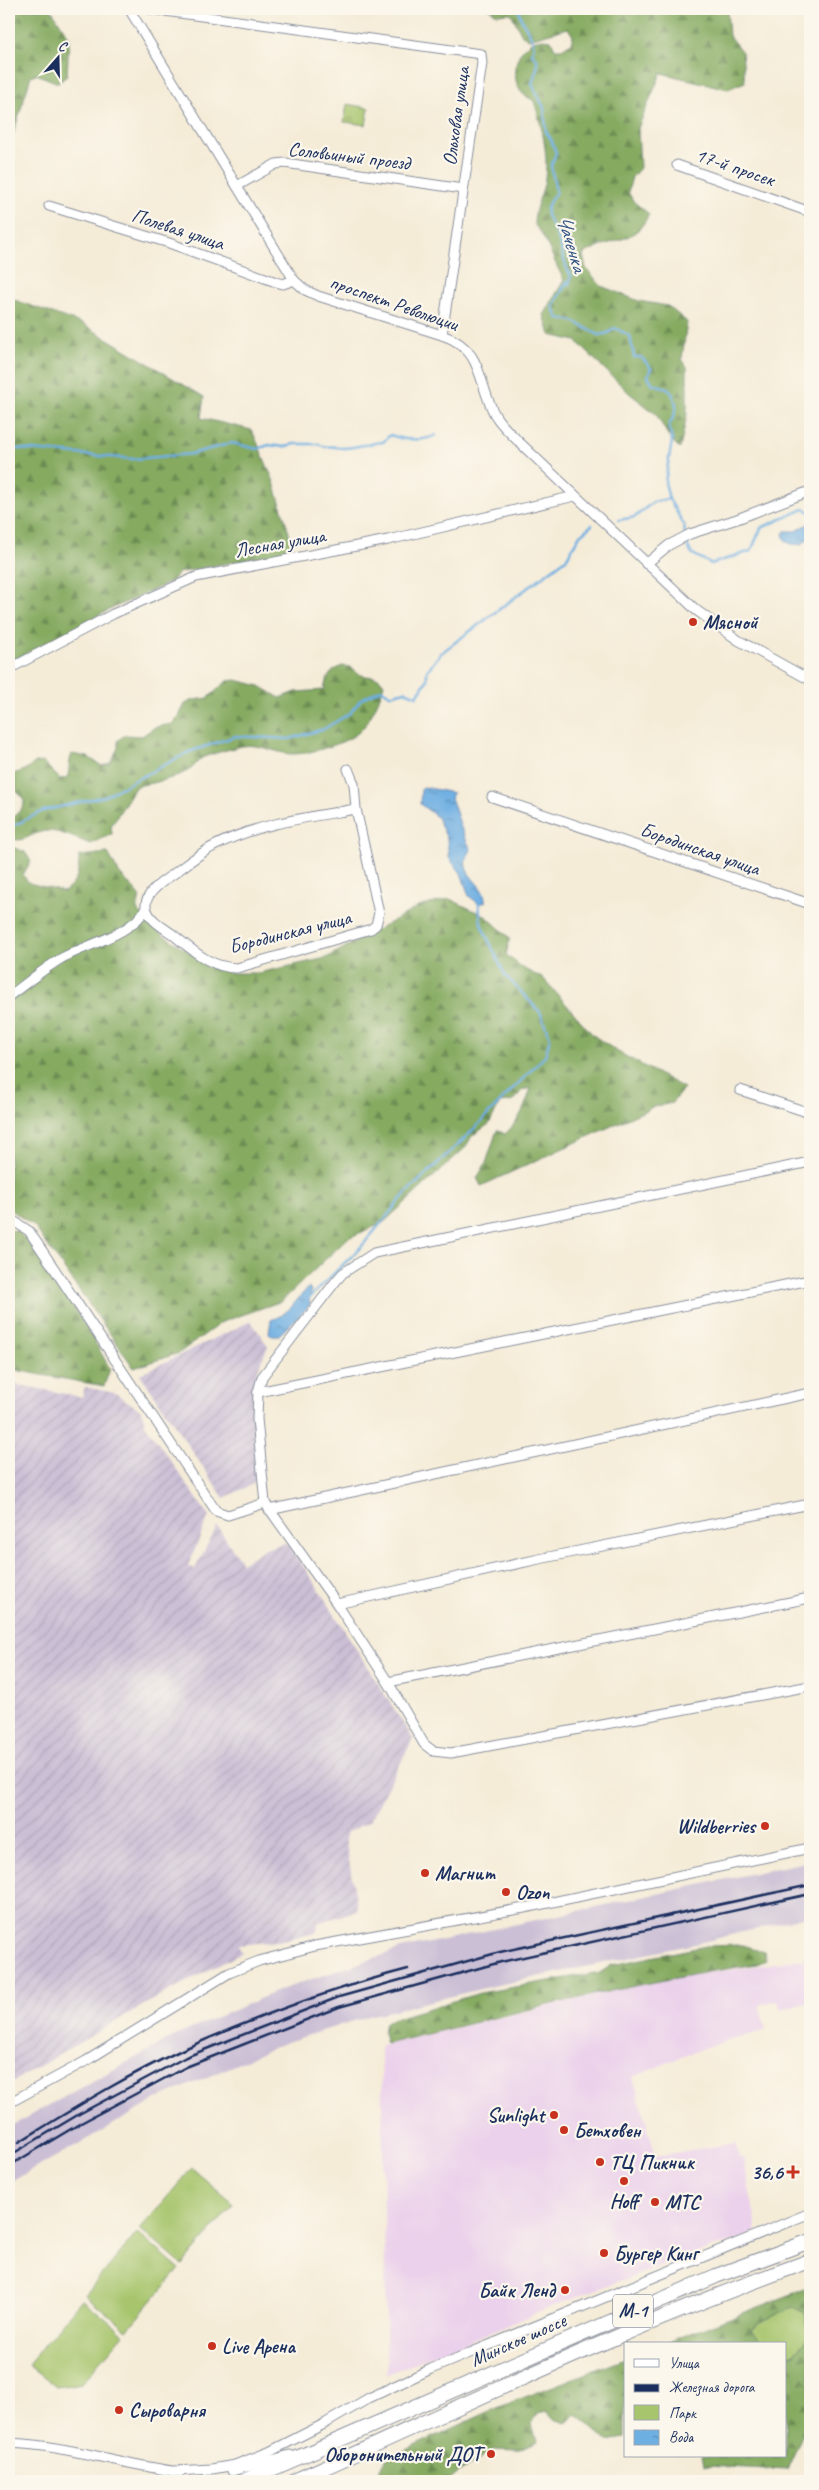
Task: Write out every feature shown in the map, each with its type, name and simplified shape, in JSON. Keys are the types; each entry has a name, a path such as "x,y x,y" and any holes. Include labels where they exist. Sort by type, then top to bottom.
{"highway":[{"name":"Минское шоссе","path":"244,2481 708,2279 810,2241"},
{"name":"Минское шоссе","path":"294,2481 660,2318 725,2291 810,2261"}],"street":[{"name":"проспект Революции","path":"132,9 294,280 305,290 318,296 442,335 461,343 475,360 496,416 504,427 575,496 646,564 713,623 810,680"},
{"name":"Ольховая улица","path":"150,9 481,54 482,63 442,335"},
{"name":"Соловьиный проезд","path":"237,186 280,162 463,189"},
{"name":"17-й просек","path":"677,165 810,212"},
{"name":"Полевая улица","path":"49,206 175,245 276,282 283,284 294,280"},
{"path":"646,564 676,541 690,534 737,519 810,491"},
{"name":"Лесная улица","path":"9,669 113,614 196,577 388,540 575,496"},
{"name":"Бородинская улица","path":"146,908 157,923 194,952 219,966 228,968 237,968 371,929 376,925 379,913 356,809 354,784 348,770"},
{"name":"Бородинская улица","path":"492,797 810,904"},
{"path":"9,996 61,958 131,926 141,918 150,894 166,879 217,844 294,820 356,809"},
{"path":"740,1090 810,1113"},
{"path":"810,1162 374,1253 343,1273 273,1361 262,1377 258,1392 257,1419 267,1506 337,1604 388,1682 424,1744 433,1751 451,1753 810,1686"},
{"path":"9,1218 29,1231 216,1511 228,1515 810,1392"},
{"path":"258,1392 810,1280"},
{"path":"337,1604 538,1559 810,1504"},
{"path":"388,1682 810,1598"},
{"path":"9,2103 86,2061 230,1973 259,1961 315,1946 524,1908 810,1848"},
{"path":"174,2471 212,2469 235,2465 269,2452 369,2398 431,2369 810,2213"},
{"path":"9,2443 198,2474 233,2471 340,2439"}],"shaded area":[{"path":"251,1321 268,1346 260,1364 253,1389 257,1477 253,1484 224,1498 140,1374"},
{"path":"9,1383 82,1397 85,1387 115,1393 142,1411 145,1424 209,1516 188,1566 195,1569 217,1526 242,1563 263,1550 283,1543 288,1544 413,1739 370,1821 347,1832 345,1838 358,1910 318,1923 317,1932 278,1941 238,1945 242,1953 159,1996 9,2084"},
{"path":"810,1861 810,1915 695,1944 493,1986 369,2016 284,2043 158,2099 9,2183 9,2127 173,2037 277,1991 401,1949"},
{"path":"804,1959 810,2002 781,2010 778,2000 759,2005 766,2030 703,2048 633,2077 656,2156 736,2143 739,2158 743,2158 756,2222 755,2233 586,2293 387,2374 381,2046 596,1995 682,1977"}],"green space":[{"path":"9,9 51,9 69,37 67,76 58,83 36,74 31,76 9,148"},
{"path":"489,9 727,9 729,36 742,52 745,82 728,89 661,73 638,128 640,168 632,177 628,192 634,202 649,214 643,224 629,236 592,249 583,255 586,268 601,286 639,301 668,306 687,322 682,359 687,367 687,414 680,449 669,437 656,414 629,393 576,341 550,335 544,315 564,280 543,237 534,224 535,212 545,178 545,149 542,129 534,101 521,92 515,74 519,55 532,42 540,39 551,40 555,49 562,49 571,43 573,36 568,28 529,39 522,35 511,13 497,14"},
{"path":"347,104 369,108 366,125 344,122"},
{"path":"9,298 83,324 204,397 201,418 252,430 274,482 294,550 178,573 171,582 113,608 9,662"},
{"path":"342,666 351,667 360,675 379,678 384,684 378,702 369,719 357,734 349,739 329,747 299,754 248,745 204,757 191,769 171,778 136,786 111,826 112,834 91,844 50,831 40,832 20,840 11,839 9,821 22,809 24,803 24,798 17,792 13,774 28,769 34,763 43,762 60,779 67,778 72,754 88,757 102,766 110,763 118,748 118,740 125,735 142,736 155,727 172,724 178,718 185,704 193,700 208,698 227,681 236,680 260,686 280,698 296,692 324,690 329,675"},
{"path":"12,847 25,852 31,861 23,875 29,883 64,892 77,876 79,856 108,853 119,873 140,896 137,910 163,935 202,960 228,973 258,973 326,958 418,907 450,899 487,917 510,938 506,955 526,970 544,979 593,1035 618,1052 684,1088 672,1103 653,1107 481,1186 477,1178 486,1163 497,1130 505,1134 515,1124 531,1088 522,1090 514,1101 500,1103 489,1124 472,1136 465,1148 383,1223 348,1238 282,1301 222,1322 179,1353 134,1368 34,1226 9,1209 9,850"},
{"path":"9,1230 18,1231 32,1247 57,1280 90,1333 110,1369 104,1386 9,1369"},
{"path":"742,1945 764,1951 766,1960 757,1964 663,1980 571,2000 386,2044 383,2032 385,2023 480,1993 601,1972 612,1965 706,1946"},
{"path":"192,2168 234,2204 182,2265 140,2229"},
{"path":"137,2233 179,2269 127,2330 85,2295"},
{"path":"810,2287 810,2417 787,2470 704,2466 702,2458 786,2458 786,2357 794,2354 809,2336 805,2313 793,2307 760,2322 751,2330 762,2342 668,2342"},
{"path":"82,2299 124,2334 82,2383 57,2387 28,2364"},
{"path":"793,2307 805,2313 809,2336 794,2354 786,2357 786,2342 762,2342 751,2330 760,2322"},
{"path":"624,2358 624,2438 608,2441 576,2414 566,2423 554,2419 547,2411 538,2413 532,2424 537,2442 517,2451 494,2450 457,2474 450,2481 375,2481 386,2459 497,2408"}],"water":[{"path":"810,524 810,537 802,544 792,544 786,540 783,534 785,531 796,531"},
{"path":"424,787 453,793 451,798 471,849 466,860 466,866 485,896 485,902 479,904 469,896 461,873 449,858 447,839 437,817 420,804 421,790"},
{"path":"309,1287 311,1291 309,1297 310,1305 278,1336 272,1336 269,1333 271,1320 288,1310"}],"waterway":[{"name":"Чаченка","path":"519,9 522,20 533,41 532,54 537,59 537,68 532,84 544,108 546,132 551,139 556,153 551,166 556,192 548,206 547,216 558,238 571,276 569,284 567,282 553,306 558,318 573,321 599,335 608,333 615,328 630,336 634,357 641,357 651,368 648,376 653,384 668,388 672,393 676,402 676,410 669,425 672,441 665,482 669,499 684,525 686,542 691,553 711,564 751,551 761,528 804,509 810,512"},
{"path":"9,448 133,459 191,454 232,443 257,449 269,445 284,447 294,444 319,444 325,447 345,448 383,442 390,435 413,440 425,439 436,435"},
{"path":"619,520 635,517 653,502 668,499"},
{"path":"9,828 43,811 105,796 189,752 236,736 289,739 324,729 350,713 361,699 381,689 390,695 405,691 417,696 427,680 427,671 441,653 566,559 580,535 592,525"},
{"path":"307,1300 362,1246 406,1193 466,1137 545,1056 550,1038 540,1012 505,975 481,924 479,904"}],"railway":[{"path":"9,2156 81,2113 186,2057 339,1997 500,1952 810,1885"},
{"path":"9,2166 81,2123 186,2067 339,2007 501,1962 810,1894"},
{"path":"19,2142 121,2081 184,2049 294,2004 408,1969"}],"place":[{"name":"Мясной","path":"693,622"},
{"name":"Wildberries","path":"765,1826"},
{"name":"Магнит","path":"425,1873"},
{"name":"Ozon","path":"506,1892"},
{"name":"Sunlight","path":"554,2115"},
{"name":"Бетховен","path":"564,2130"},
{"name":"ТЦ Пикник","path":"600,2162"},
{"name":"36,6","path":"793,2172"},
{"name":"Hoff","path":"624,2181"},
{"name":"МТС","path":"655,2202"},
{"name":"Бургер Кинг","path":"604,2253"},
{"name":"Байк Ленд","path":"565,2290"},
{"name":"Live Арена","path":"212,2346"},
{"name":"Сыроварня","path":"119,2410"},
{"name":"Оборонительный ДОТ","path":"491,2454"}]}
